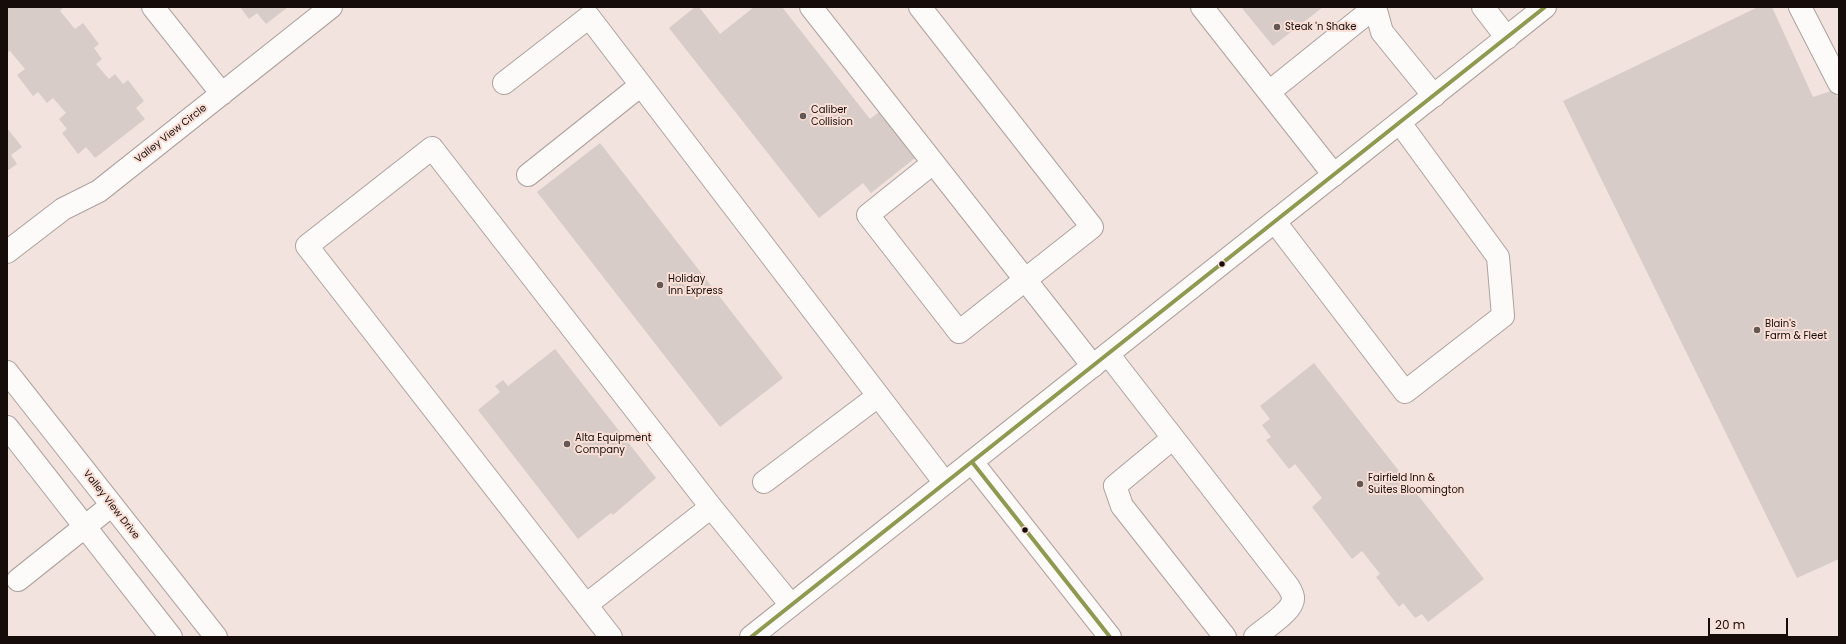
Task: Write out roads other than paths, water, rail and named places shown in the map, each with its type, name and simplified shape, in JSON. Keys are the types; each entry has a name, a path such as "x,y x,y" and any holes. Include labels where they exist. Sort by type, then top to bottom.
{"street":[{"path":"153,7 222,94"},
{"name":"Valley View Circle","path":"7,252 63,209 99,191 331,7"},
{"path":"812,7 1025,280 1173,438 1288,586 1293,595 1292,603 1288,610 1255,637"},
{"path":"920,7 1092,227 959,332 868,215 933,163"},
{"path":"1202,7 1334,175"},
{"path":"1268,92 1375,7 1382,32 1434,96"},
{"path":"1483,7 1507,38"},
{"path":"751,637 1545,7"},
{"path":"1800,7 1839,83"},
{"path":"504,83 589,17 945,483"},
{"path":"528,175 641,86"},
{"path":"1274,222 1405,392 1496,321 1502,316 1498,257 1400,123"},
{"path":"611,637 307,246 432,148 711,507 791,605"},
{"name":"Valley View Drive","path":"7,372 216,637"},
{"path":"764,482 878,396"},
{"path":"7,427 171,637"},
{"path":"1173,438 1115,486 1122,506 1225,637"},
{"path":"972,462 1110,637"},
{"path":"11,579 85,528 112,505"},
{"path":"586,605 711,507"}],"place":[{"name":"Steak 'n Shake","path":"1277,27"},
{"name":"Caliber Collision","path":"803,116"},
{"name":"Holiday Inn Express","path":"660,285"},
{"name":"Blain's Farm & Fleet","path":"1757,330"},
{"name":"Alta Equipment Company","path":"567,444"},
{"name":"Fairfield Inn & Suites Bloomington","path":"1360,484"}]}
